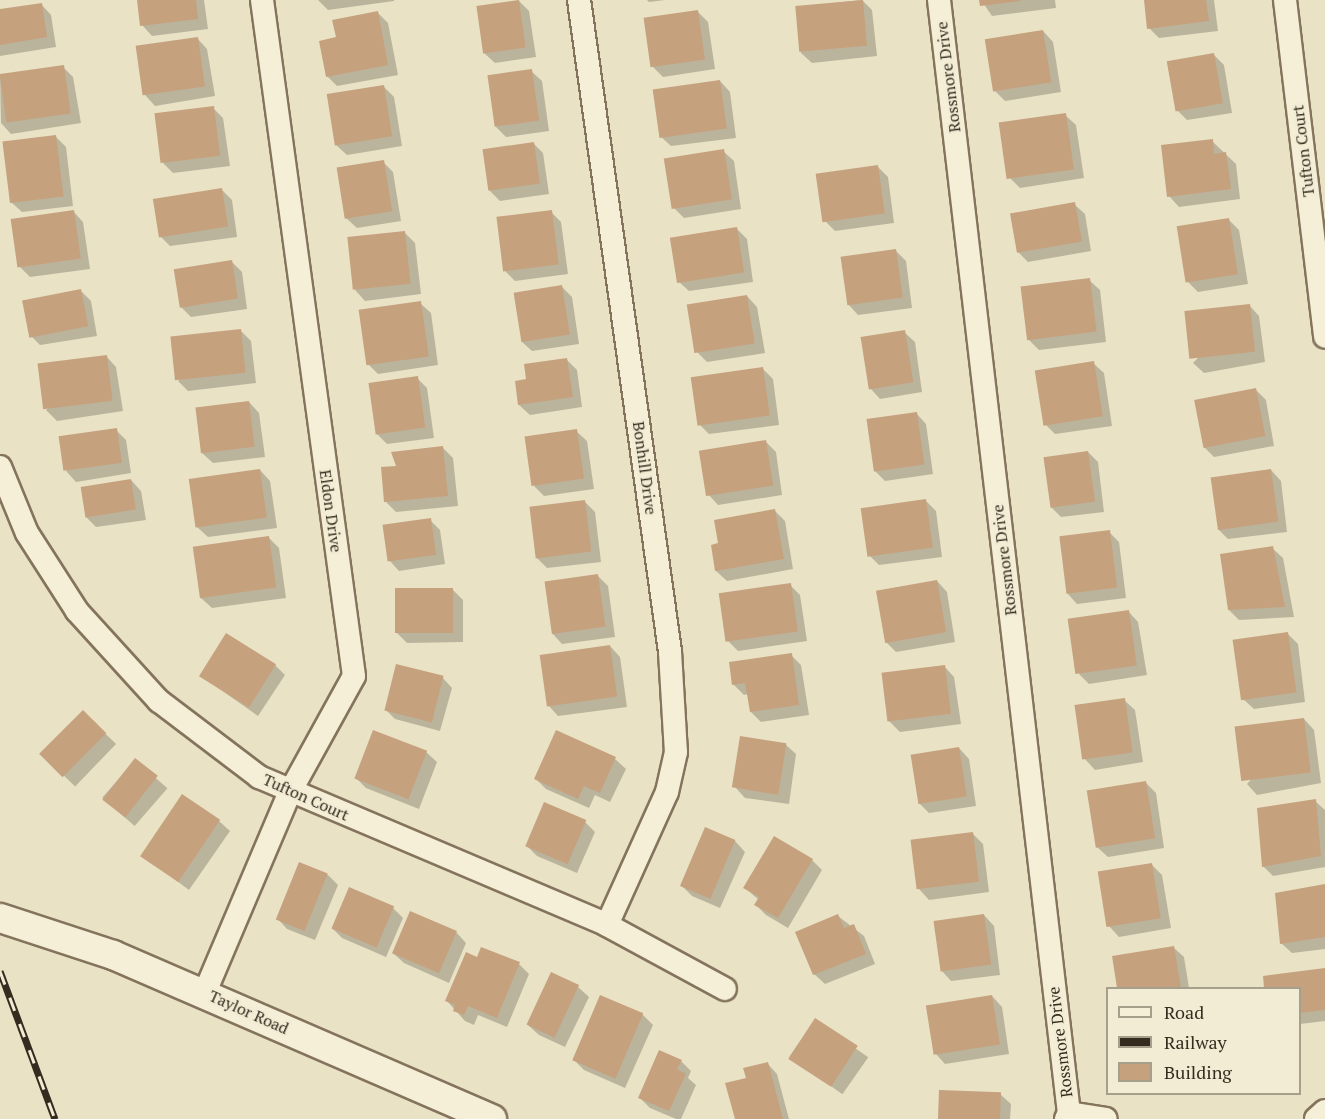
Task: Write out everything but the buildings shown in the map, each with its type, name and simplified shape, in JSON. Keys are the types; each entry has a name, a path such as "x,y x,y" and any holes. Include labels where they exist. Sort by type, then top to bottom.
{"street":[{"name":"Eldon Drive","path":"205,992 290,792 354,676 261,0"},
{"name":"Bonhill Drive","path":"579,0 670,652 676,752 667,792 607,925"},
{"name":"Rossmore Drive","path":"939,0 1067,1116"},
{"name":"Tufton Court","path":"1286,0 1325,337"},
{"name":"Tufton Court","path":"0,467 27,533 85,620 159,701 260,777 290,792 607,925 725,989"},
{"name":"Taylor Road","path":"0,918 113,955 205,992 492,1119"},
{"path":"1316,1119 1325,1111"},
{"path":"1067,1116 1106,1119"}],"railway":[{"path":"0,971 55,1119"}]}
